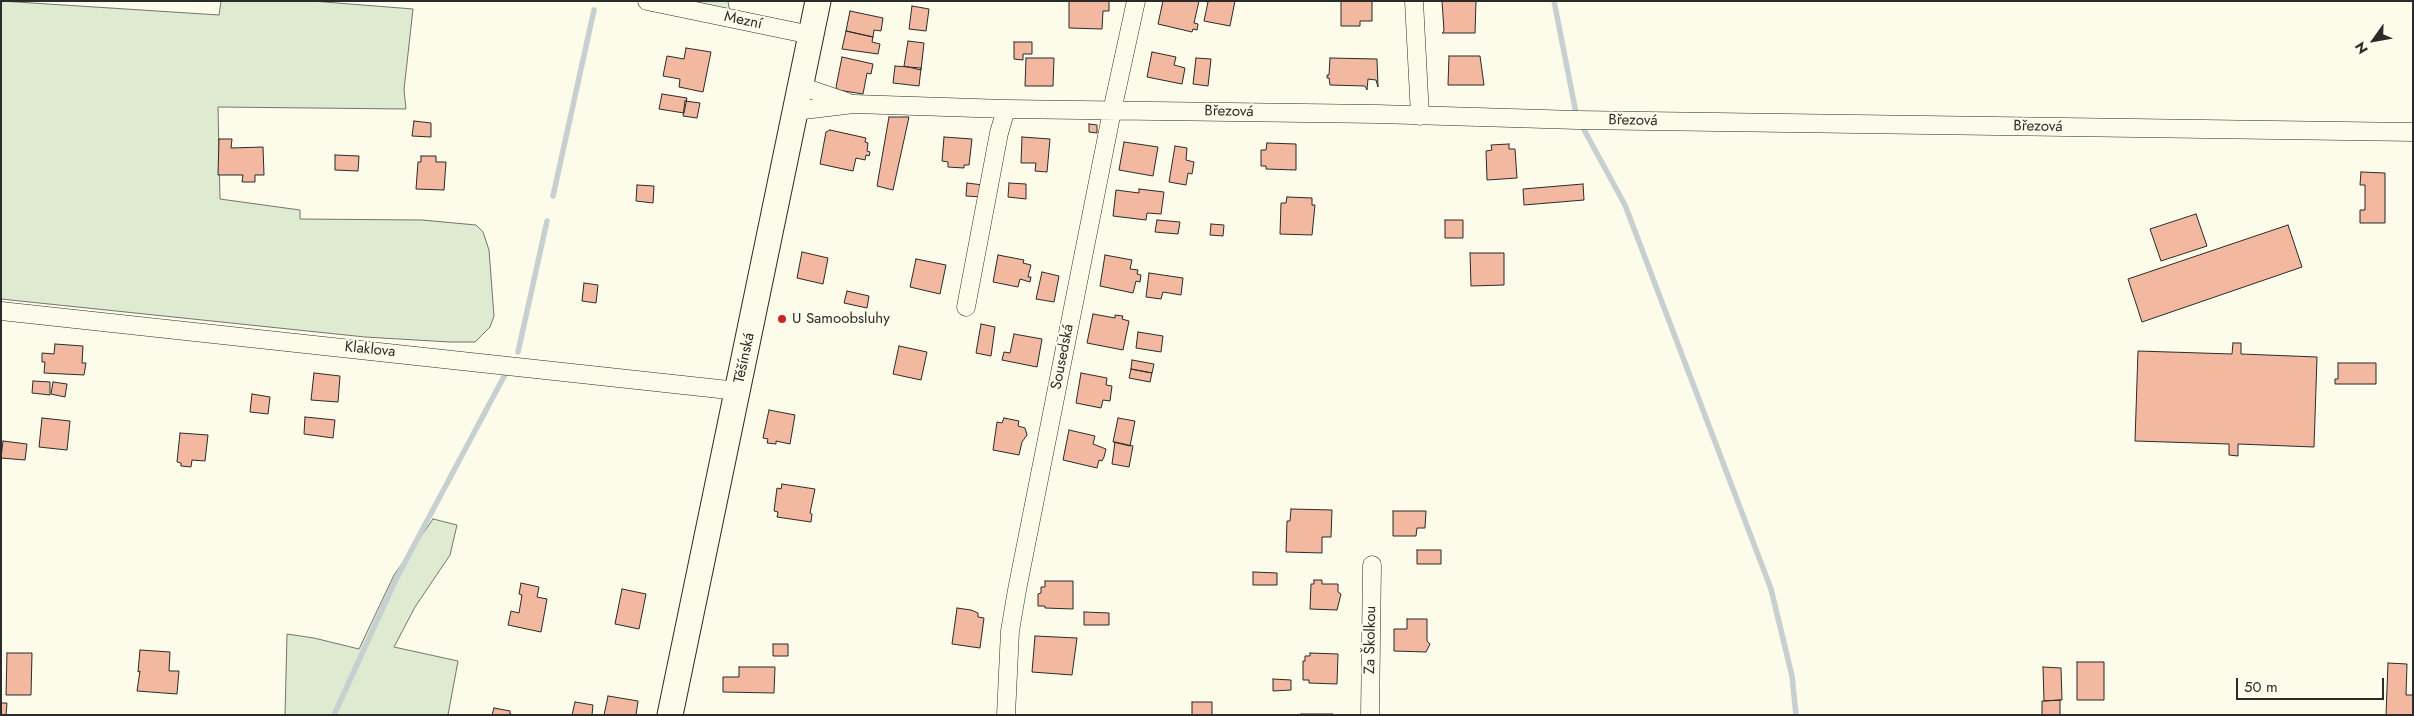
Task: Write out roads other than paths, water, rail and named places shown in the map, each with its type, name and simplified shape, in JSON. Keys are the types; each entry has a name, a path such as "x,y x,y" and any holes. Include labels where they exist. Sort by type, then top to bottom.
{"main road":[{"name":"Těšínská","path":"670,715 818,1"}],"street":[{"name":"Mezní","path":"647,1 811,35"},
{"name":"Sousedská","path":"1006,715 1010,631 1017,590 1112,111 1136,1"},
{"path":"1414,1 1420,116"},
{"name":"Březová","path":"800,86 854,104"},
{"name":"Březová","path":"795,111 854,104 1006,109 1577,120 2413,132"},
{"path":"966,307 999,133 1006,109"},
{"name":"Klaklova","path":"1,311 738,391"},
{"name":"Za Školkou","path":"1370,715 1372,565"}],"waterway":[{"path":"1554,1 1576,113"},
{"path":"553,196 594,10"},
{"path":"1582,126 1625,205 1771,589 1792,676 1796,715"},
{"path":"518,352 547,221"},
{"path":"334,715 396,579 508,369"}],"place":[{"name":"U Samoobsluhy","path":"782,319"}]}
